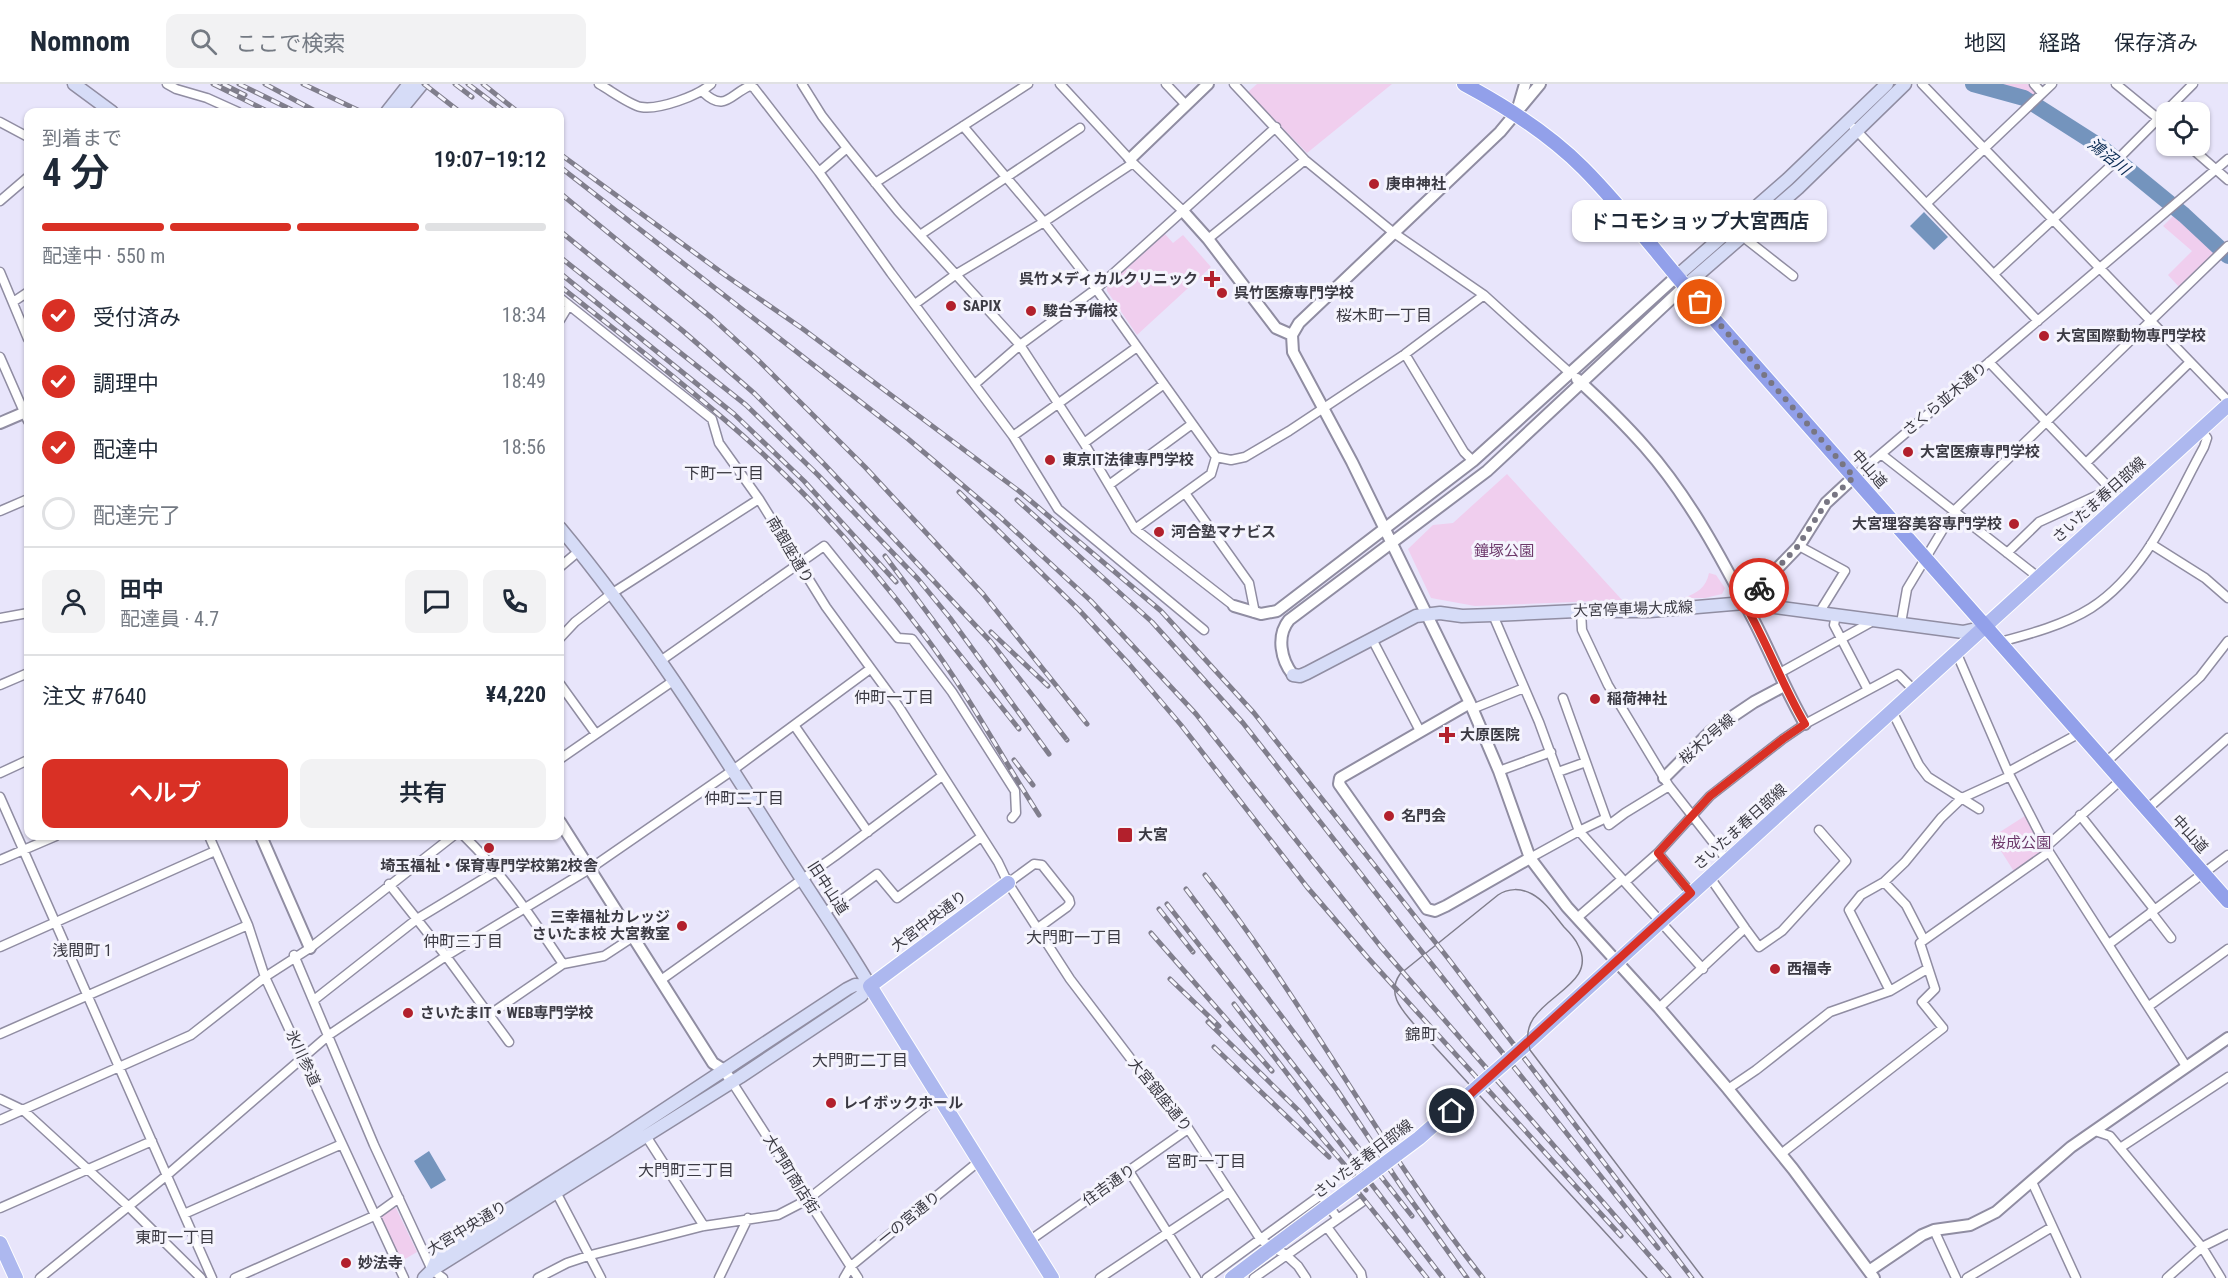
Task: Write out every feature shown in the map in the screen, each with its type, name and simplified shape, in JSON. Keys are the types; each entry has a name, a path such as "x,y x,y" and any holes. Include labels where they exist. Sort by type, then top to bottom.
{"highway":[{"name":"中山道","path":"1464,84 1516,114 1582,167 2228,901"}],"main road":[{"path":"74,84 107,108"},
{"path":"390,108 409,84"},
{"path":"402,108 422,84"},
{"path":"1681,281 1887,84"},
{"path":"1681,281 1742,236 1798,188 1905,84"},
{"name":"さいたま春日部線","path":"1232,1278 1263,1247 1419,1138 1522,1048 2228,405"},
{"name":"旧中山道","path":"564,533 673,681 733,770 1052,1278"},
{"name":"大宮停車場大成線","path":"1293,675 1300,676 1421,615 1440,613 1462,616 1581,611 1650,611 1744,603 1963,632 1986,627"},
{"name":"大宮中央通り","path":"428,1274 732,1082 861,996 870,986 1008,883"},
{"name":"大宮中央通り","path":"428,1274 439,1254 855,985 870,986"},
{"path":"0,1243 16,1278"}],"street":[{"path":"167,84 229,108"},
{"path":"599,84 640,107 659,106 703,92 711,84"},
{"path":"802,84 822,116 875,183 1020,345 1084,443 1135,529 1234,606 1255,613 1266,614 1277,611 1473,462 1570,373 1681,281"},
{"path":"875,183 1028,84"},
{"path":"1060,84 1131,161 1182,210 1208,239 1276,328 1292,335"},
{"path":"1166,84 1186,105"},
{"path":"915,304 955,275 1044,222 1131,161 1208,84"},
{"path":"1234,84 1305,160 1394,233 1484,295 1581,383 1639,441 1672,482 1716,550 1805,724"},
{"path":"1516,114 1525,84"},
{"path":"1540,84 1516,114 1478,154 1299,324 1292,335 1293,352 1352,462 1392,544 1421,615 1471,706 1499,771 1530,858 1577,918 1659,1008 1728,1089 1781,1154 1872,1275 1912,1240 1934,1230 1970,1225 1996,1212 2071,1148 2228,1038"},
{"path":"1922,84 2228,401"},
{"path":"2034,84 2041,95"},
{"path":"1927,204 2052,84"},
{"path":"2116,84 2156,117"},
{"path":"2178,102 2193,84"},
{"path":"703,92 710,99 719,102 729,100 750,86 754,88 819,172 1013,436 1058,509 1204,630"},
{"path":"0,122 24,135"},
{"path":"1848,123 2038,321"},
{"path":"963,126 1044,222 1096,289 1216,457 1231,460 1245,456 1323,409 1405,354 1484,295"},
{"path":"975,384 1020,345 1096,289 1276,127"},
{"path":"1994,274 2120,156 2156,127"},
{"path":"920,235 1080,128"},
{"path":"819,172 847,148"},
{"path":"2201,156 2228,180"},
{"path":"2216,169 2228,159"},
{"path":"1208,239 1305,160"},
{"name":"さくら並木通り","path":"1744,603 1798,546 1826,503 1854,477 2216,169"},
{"path":"0,201 24,180"},
{"path":"1742,236 1793,276"},
{"path":"1901,623 1907,589 1954,511 2227,246"},
{"path":"0,272 24,329"},
{"path":"1293,675 1283,661 1281,651 1285,625 1294,615 1487,471 1581,383 1681,281"},
{"path":"13,302 24,295"},
{"name":"南銀座通り","path":"564,301 712,419 718,443 759,499 797,564 839,627 898,707 998,862 1008,883"},
{"path":"564,313 569,305"},
{"path":"1013,436 1137,347"},
{"path":"1405,354 1464,452 1473,462"},
{"path":"0,357 24,409"},
{"path":"1989,362 2122,501"},
{"path":"2086,463 2190,362"},
{"path":"1084,443 1164,384"},
{"path":"0,423 24,416"},
{"path":"1109,485 1192,424"},
{"path":"2000,642 2065,621 2091,608 2126,579 2151,544 2204,447 2206,438 2201,430"},
{"path":"1881,454 2038,577"},
{"path":"1135,529 1211,474 1216,457"},
{"path":"2007,553 2039,522 2111,489"},
{"path":"1185,493 1249,583 1255,613"},
{"path":"564,634 575,622 611,594 759,499"},
{"path":"0,512 24,501"},
{"path":"2151,544 2205,578 2228,598"},
{"path":"659,662 824,546 898,638 912,639 952,692 1015,791 1016,813 1012,818"},
{"path":"1798,546 1845,571 1820,613"},
{"path":"564,564 579,551"},
{"path":"1581,611 1582,630 1597,666 1666,782 1691,817 1727,860"},
{"path":"0,618 24,614"},
{"path":"1493,615 1551,752 1579,831 1703,969"},
{"path":"1836,615 1834,625 1868,690"},
{"path":"1785,670 1875,620"},
{"path":"1372,639 1420,731"},
{"path":"2106,762 2200,677 2228,641"},
{"path":"1957,654 2009,774 2048,849 2187,1066"},
{"path":"40,1278 166,1176 329,1035 446,956 591,868 733,770 870,669"},
{"path":"1577,918 1658,853 1710,796 1805,724 1898,674 1915,691"},
{"path":"0,686 24,675"},
{"path":"564,756 673,681"},
{"name":"桜木2号線","path":"1666,782 1711,731 1745,708 1785,686"},
{"path":"1524,688 1471,706 1371,758 1338,780 1342,789 1427,909 1435,911 1606,818"},
{"path":"564,690 596,734"},
{"path":"1563,698 1609,825 1666,782"},
{"path":"1892,711 1919,765 1928,777 1979,809"},
{"path":"794,725 868,832"},
{"path":"1890,991 1849,910 1862,895 1884,882 1905,862 1941,818 1962,798 2080,733"},
{"path":"2146,810 2228,738"},
{"path":"1499,771 1551,752"},
{"path":"0,773 24,762"},
{"path":"1558,772 1586,762"},
{"path":"661,980 868,832 942,776"},
{"path":"1781,1154 1942,1028 1922,1002 1935,989 1920,943 2048,849 2080,815 2121,780"},
{"path":"0,796 212,1278"},
{"path":"2080,815 2171,938"},
{"path":"564,828 713,1063 724,1070 732,1082"},
{"path":"1709,876 1759,947 1782,932 1846,861 1819,830"},
{"path":"824,913 877,874 897,898 982,838"},
{"path":"0,860 47,840"},
{"name":"氷川参道","path":"211,840 248,925 265,976 404,1278"},
{"path":"263,840 310,948"},
{"path":"0,1120 191,1035 265,976 310,948 448,840"},
{"path":"468,840 498,870 563,964"},
{"path":"0,946 215,851"},
{"path":"1658,853 1691,893"},
{"path":"2109,944 2228,855"},
{"path":"1008,883 1034,864 1039,863 1069,899 1067,907 1038,928"},
{"path":"314,1000 417,919 498,870"},
{"path":"1884,882 1906,905 1924,940"},
{"name":"大宮銀座通り","path":"1008,883 1080,994 1188,1129 1263,1247 1286,1255 1298,1266 1306,1278"},
{"path":"389,884 446,956 509,1042"},
{"path":"0,1034 248,925"},
{"path":"1659,1008 1745,928"},
{"path":"489,1016 563,964 598,958 633,937"},
{"path":"2149,1006 2228,949"},
{"name":"氷川参道","path":"295,956 374,1145 399,1198 428,1274"},
{"path":"1728,1089 1830,1012 1890,991 1927,969"},
{"path":"2120,1148 2228,1077"},
{"name":"大門町商店街","path":"732,1082 858,1278"},
{"path":"538,1278 567,1263 591,1255 704,1226 778,1215 807,1200 938,1097"},
{"path":"0,1099 23,1110 129,1207 201,1278"},
{"name":"住吉通り","path":"1029,1241 1188,1129"},
{"path":"2095,1131 2110,1136 2202,1247 2222,1278"},
{"path":"646,1136 704,1226"},
{"path":"0,1208 152,1141"},
{"path":"184,1214 342,1144"},
{"name":"一の宮通り","path":"844,1278 850,1266 978,1162"},
{"path":"1129,1171 1196,1278"},
{"path":"2032,1182 2076,1278"},
{"path":"556,1192 591,1255 601,1278"},
{"path":"1100,1278 1229,1192"},
{"path":"1208,1278 1263,1247 1321,1195 1338,1219"},
{"path":"235,1278 374,1216 399,1198"},
{"path":"1254,1278 1362,1202"},
{"path":"719,1278 748,1218"},
{"path":"1327,1227 1361,1273 1362,1278"},
{"path":"1967,1278 2052,1227"},
{"path":"1934,1230 1956,1278"},
{"path":"2167,1278 2202,1247 2228,1234"},
{"path":"428,1274 443,1278"}],"green space":[{"path":"1257,84 1392,84 1307,153 1248,92"},
{"path":"1981,84 2028,84 2037,93 2031,100 2024,95"},
{"path":"2175,214 2219,251 2180,288 2168,275 2192,251 2163,226"},
{"path":"1164,233 1173,243 1183,235 1211,267 1137,335 1107,291 1107,286"},
{"name":"鐘塚公園","path":"1507,474 1622,600 1475,606 1431,598 1408,549 1433,525 1453,523"},
{"path":"1709,573 1716,575 1725,588 1722,594 1705,598 1684,598 1706,583"},
{"name":"桜成公園","path":"2028,814 2047,851 2015,873 1992,837"},
{"path":"396,1208 417,1252 400,1262 378,1215"}],"water":[{"path":"1924,212 1948,237 1934,250 1910,226"},
{"path":"429,1151 446,1180 431,1189 414,1161"}],"waterway":[{"name":"鴻沼川","path":"1973,84 2024,98 2101,147 2184,215 2228,256"}],"tram line":[{"path":"1647,1278 1413,1023 1397,1000 1395,988 1400,974 1506,891 1515,890 1532,894 1550,909 1575,940 1582,961 1579,974 1533,1018 1528,1032 1530,1050 1703,1278"}],"railway":[{"path":"213,84 261,108"},
{"path":"223,84 245,95"},
{"path":"239,84 288,108"},
{"path":"265,84 310,108"},
{"path":"303,84 354,108"},
{"path":"424,84 455,108"},
{"path":"455,84 472,97"},
{"path":"468,84 500,108"},
{"path":"483,84 513,108"},
{"path":"564,157 803,329 1019,491 1161,611 1254,713 1447,957 1692,1278"},
{"path":"564,170 907,438 999,516 1091,601 1196,714 1381,947 1669,1278"},
{"path":"564,196 712,318 758,360 865,467 983,594 1087,724"},
{"path":"564,234 683,331 755,394 991,642 1067,740"},
{"path":"564,260 746,405 818,475 918,579 950,618 1049,754"},
{"path":"564,276 734,414 804,481 896,582"},
{"path":"564,289 725,420 779,469 831,522 879,578 940,657 1039,815"},
{"path":"959,492 1079,610 1129,664 1181,725 1307,887 1368,958 1621,1236"},
{"path":"1017,500 1152,622 1243,723 1658,1248"},
{"path":"885,556 1019,729"},
{"path":"991,632 1048,686"},
{"path":"1014,760 1033,785"},
{"path":"1205,875 1277,974 1411,1179 1483,1278"},
{"path":"1186,889 1337,1090 1403,1189 1467,1278"},
{"path":"1167,904 1412,1216"},
{"path":"1159,909 1193,952"},
{"path":"1151,933 1272,1071"},
{"path":"1170,979 1219,1026"},
{"path":"1234,1004 1443,1278"},
{"path":"1208,1022 1299,1111 1366,1190"},
{"path":"1214,1047 1329,1157"},
{"path":"1354,1187 1427,1278"}],"way so far":[{"path":"1700,302 1854,477 1826,503 1798,546 1759,588"}],"place":[{"name":"庚申神社","path":"1374,184"},
{"name":"呉竹メディカルクリニック","path":"1212,279"},
{"name":"呉竹医療専門学校","path":"1222,293"},
{"name":"ドコモショップ大宮西店","path":"1700,302"},
{"name":"SAPIX","path":"951,306"},
{"name":"駿台予備校","path":"1031,311"},
{"name":"大宮国際動物専門学校","path":"2044,336"},
{"name":"大宮医療専門学校","path":"1908,452"},
{"name":"東京IT法律専門学校","path":"1050,460"},
{"name":"大宮理容美容専門学校","path":"2014,524"},
{"name":"河合塾マナビス","path":"1159,532"},
{"name":"稲荷神社","path":"1595,699"},
{"name":"大原医院","path":"1447,735"},
{"name":"名門会","path":"1389,816"},
{"name":"大宮","path":"1125,835"},
{"name":"埼玉福祉・保育専門学校第2校舎","path":"489,848"},
{"name":"三幸福祉カレッジ さいたま校 大宮教室","path":"682,926"},
{"name":"西福寺","path":"1775,969"},
{"name":"さいたまIT・WEB専門学校","path":"408,1013"},
{"name":"レイボックホール","path":"831,1103"},
{"name":"妙法寺","path":"346,1263"}],"district":[{"name":"桜木町一丁目","path":"1384,315"},
{"name":"下町一丁目","path":"724,473"},
{"name":"仲町一丁目","path":"894,697"},
{"name":"仲町二丁目","path":"744,798"},
{"name":"大門町一丁目","path":"1074,937"},
{"name":"仲町三丁目","path":"463,941"},
{"name":"浅間町 1","path":"82,950"},
{"name":"錦町","path":"1421,1034"},
{"name":"大門町二丁目","path":"860,1060"},
{"name":"宮町一丁目","path":"1206,1161"},
{"name":"大門町三丁目","path":"686,1170"},
{"name":"東町一丁目","path":"175,1237"}],"route":[{"path":"1452,1111 1691,893 1658,853 1710,796 1805,724 1790,700 1773,658 1744,603 1759,588"}]}
